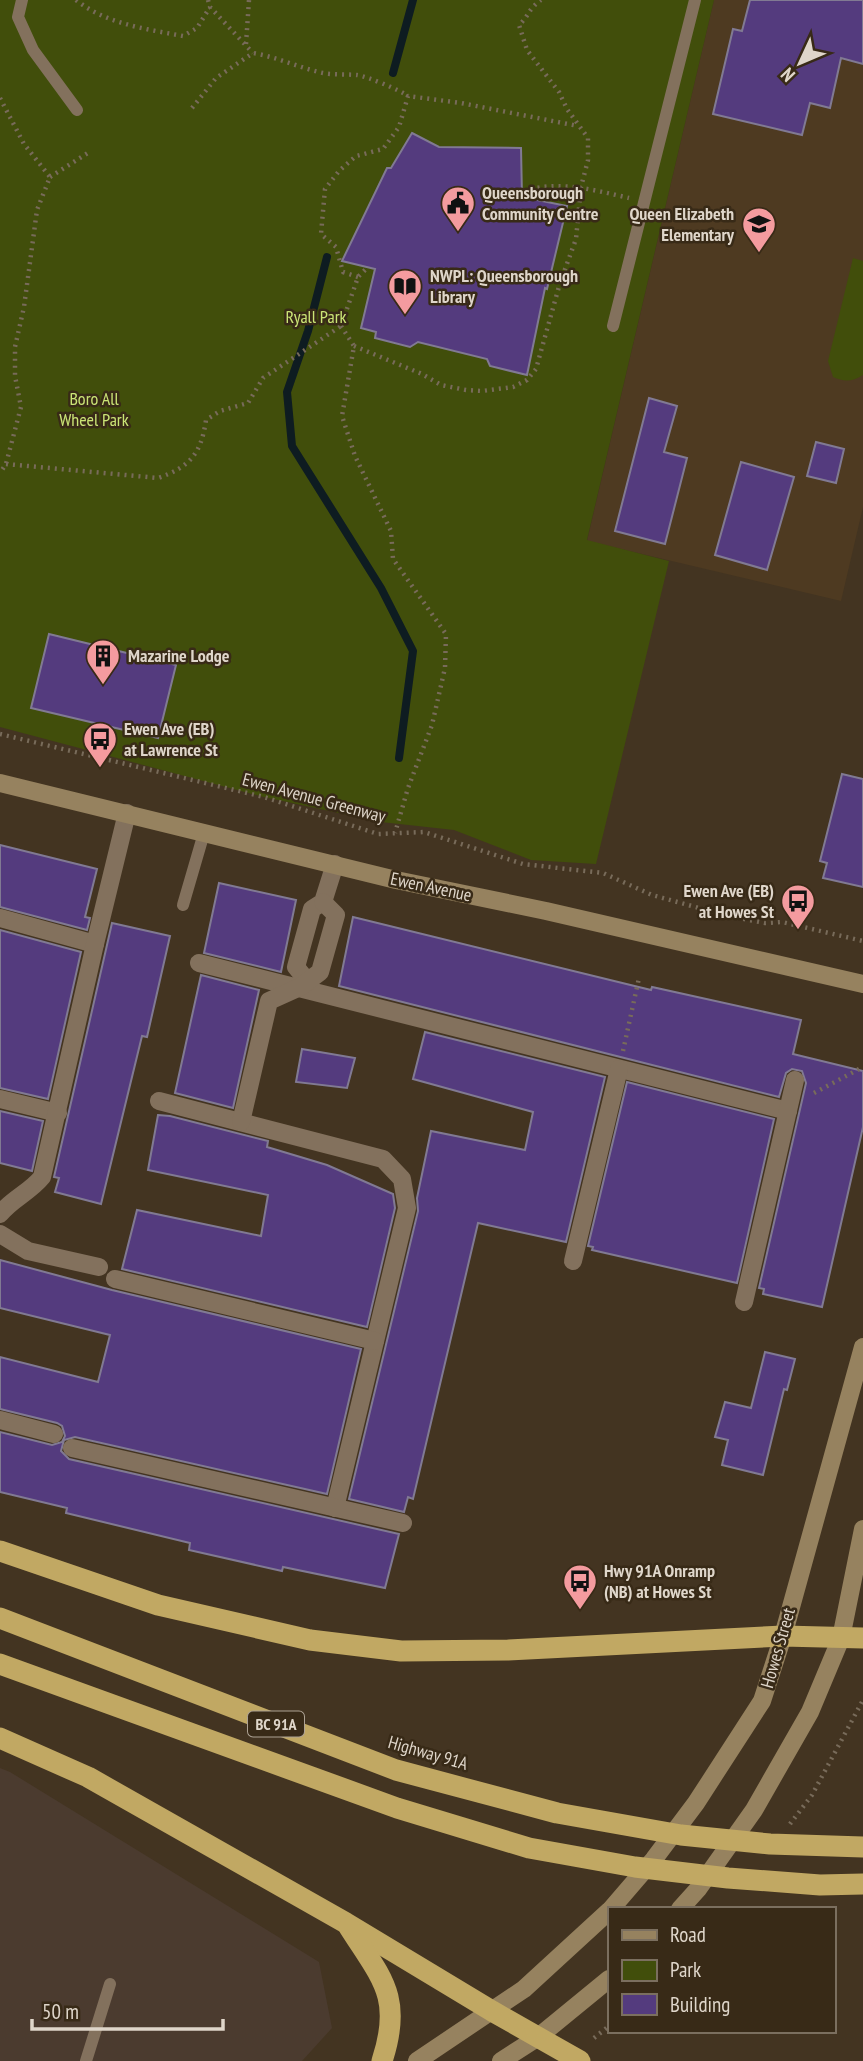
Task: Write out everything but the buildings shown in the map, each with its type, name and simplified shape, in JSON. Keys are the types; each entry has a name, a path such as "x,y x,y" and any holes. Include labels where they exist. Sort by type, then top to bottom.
{"highway":[{"path":"0,1551 158,1605 310,1640 401,1651 508,1650 783,1636 863,1638"},
{"name":"Highway 91A","path":"0,1618 396,1770 557,1813 681,1835 770,1844 854,1848"},
{"name":"BC 91A","path":"0,1664 397,1808 529,1848 635,1867 820,1885 863,1884"},
{"path":"0,1738 89,1777 346,1923 580,2061"},
{"path":"346,1923 384,1983 392,2012 382,2061"}],"street":[{"name":"Ewen Avenue","path":"0,783 396,880 546,911 863,984"},
{"path":"0,1214 9,1203 35,1186 43,1177 127,813"},
{"path":"304,984 296,967 312,909 323,902 335,864"},
{"path":"241,1122 269,1002 304,984 320,972 336,915 323,902"},
{"path":"0,918 95,944"},
{"path":"199,962 304,984 619,1069 789,1108"},
{"path":"573,1261 619,1069"},
{"path":"744,1302 795,1080"},
{"path":"0,1099 58,1114"},
{"path":"159,1101 383,1159 402,1180 407,1208 335,1507"},
{"path":"0,1234 28,1251 99,1267"},
{"path":"115,1279 374,1341"},
{"name":"Howes Street","path":"612,1907 662,1847 737,1744 762,1701 783,1636 863,1347"},
{"path":"0,1420 54,1434"},
{"path":"72,1448 403,1523"},
{"path":"682,1907 698,1889 754,1810 810,1712 841,1638 863,1529"},
{"name":"Howes Street","path":"417,2061 524,1989 608,1912"},
{"path":"501,2061 537,2038 608,1980"}],"lane":[{"path":"22,0 18,17 33,50 77,110"},
{"path":"613,326 695,0"},
{"path":"183,905 204,833"},
{"path":"86,2061 110,1984"}],"path":[{"path":"76,0 92,13 137,27 183,36 197,28 210,8"},
{"path":"208,0 210,8 253,53 277,57 323,73 361,75 375,83 398,89 408,96 461,103 579,127"},
{"path":"246,45 249,0"},
{"path":"341,326 354,346 422,374 441,386 482,391 513,387 527,380 536,369 560,283 576,239 581,187 588,160 588,138 559,92 527,50 519,30 519,25 525,20 531,6 541,0"},
{"path":"192,108 216,78 253,53"},
{"path":"358,277 344,272 336,247 321,234 325,189 339,171 356,156 383,149 399,127 408,96"},
{"path":"0,98 24,144 50,177"},
{"path":"0,473 6,464 21,407 15,376 15,347 24,307 37,209 50,177 91,151"},
{"path":"524,191 539,186 581,187 643,201"},
{"path":"6,464 158,478 178,471 195,456 206,420 220,411 248,403 263,378 341,326 358,277 366,269"},
{"path":"354,346 342,416 355,456 391,531 393,559 446,634 445,668 432,725 408,788 395,833"},
{"name":"Ewen Avenue Greenway","path":"0,734 264,797 378,834 424,832 523,864 603,873 652,895 728,916 765,923 782,922 863,941"},
{"path":"619,1069 639,978"},
{"path":"789,1108 863,1067"},
{"path":"787,1828 812,1795 863,1700"},
{"path":"594,2038 608,2027"}],"shaded area":[{"name":"Queen Elizabeth Elementary","path":"714,0 863,0 863,507 841,601 587,541"},
{"path":"0,1768 319,1962 332,2028 302,2061 0,2061"}],"green space":[{"name":"Ryall Park","path":"0,0 714,0 587,540 669,561 596,864 531,860 454,830 381,822 264,797 0,727"},
{"path":"853,258 863,261 863,375 844,380 833,377 828,361"}],"waterway":[{"path":"393,73 413,0"},
{"path":"327,257 308,331 287,392 292,446 381,588 413,651 399,758"}],"place":[{"name":"Queensborough Community Centre","path":"458,233"},
{"name":"Queen Elizabeth Elementary","path":"759,254"},
{"name":"NWPL: Queensborough Library","path":"405,316"},
{"name":"Mazarine Lodge","path":"103,686"},
{"name":"Ewen Ave (EB) at Lawrence St","path":"100,769"},
{"name":"Ewen Ave (EB) at Howes St","path":"798,931"},
{"name":"Hwy 91A Onramp (NB) at Howes St","path":"580,1611"}],"park label":[{"name":"Boro All Wheel Park","path":"94,409"}]}
